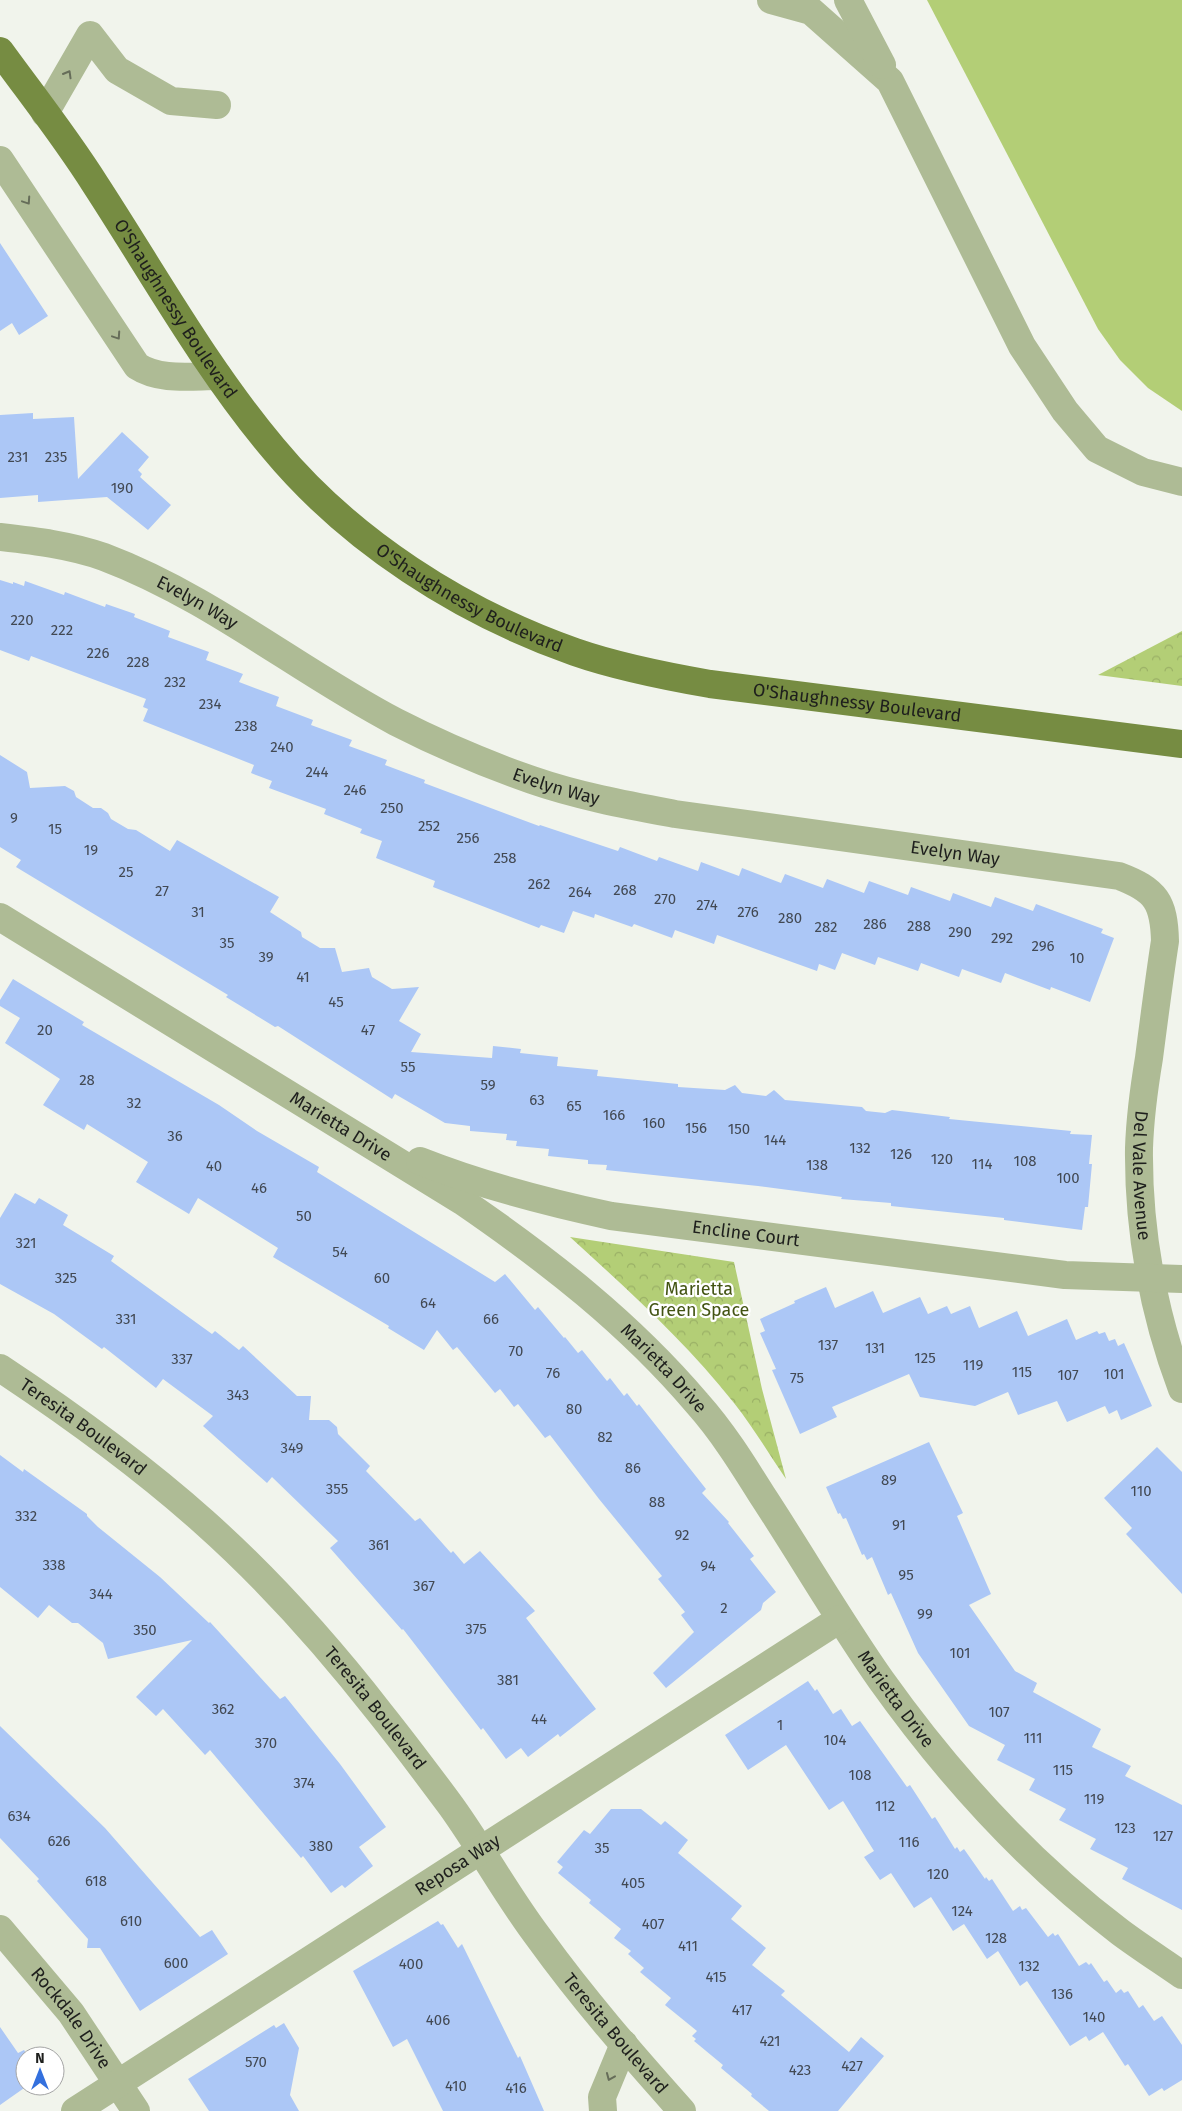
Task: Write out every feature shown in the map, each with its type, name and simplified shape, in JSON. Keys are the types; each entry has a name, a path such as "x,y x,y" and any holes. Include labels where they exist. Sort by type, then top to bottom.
{"main road":[{"name":"O'Shaughnessy Boulevard","path":"0,51 94,182 218,376 273,448 307,485 342,518 410,569 463,600 531,634 575,652 666,677 1182,744"}],"street":[{"path":"771,0 811,11 890,81"},
{"path":"848,0 1022,346 1065,411 1097,449 1143,472 1182,482"},
{"path":"46,113 90,34 117,70 171,101 217,106"},
{"path":"0,160 137,366 147,372 158,375 218,376"},
{"name":"Evelyn Way","path":"0,537 58,545 102,557 148,575 197,600 332,685 397,722 532,780 605,801 675,814 1119,876 1139,884 1157,899"},
{"name":"Del Vale Avenue","path":"1157,899 1164,920 1165,941 1142,1105 1139,1147 1141,1204 1151,1278 1165,1337 1182,1389"},
{"name":"Marietta Drive","path":"0,917 453,1196 513,1236 564,1274 616,1318 660,1361 699,1404 727,1442 840,1619 881,1680 926,1740 1015,1840 1120,1932 1182,1975"},
{"name":"Encline Court","path":"326,1117 393,1150 460,1177 537,1200 611,1216 1065,1275 1182,1279"},
{"name":"Teresita Boulevard","path":"0,1368 62,1409 133,1463 204,1522 265,1581 324,1645 380,1712 452,1808 539,1939 624,2044 682,2111"},
{"name":"Reposa Way","path":"75,2111 840,1619"},
{"name":"Rockdale Drive","path":"0,1929 71,2013 136,2111"},
{"path":"603,2111 602,2097 624,2044"}],"green space":[{"path":"927,0 1182,0 1182,411 1148,388 1120,360 1098,329"},
{"path":"1182,631 1182,686 1098,675"},
{"name":"Marietta Green Space","path":"570,1237 734,1262 762,1389 786,1479 741,1412 716,1381 656,1317"}],"building":[{"path":"0,243 48,316 19,335 12,323 0,331"},
{"path":"33,413 33,419 74,417 78,479 122,432 149,457 138,470 142,474 140,477 171,505 148,530 107,497 38,502 38,495 0,498 0,415"},
{"path":"0,580 24,586 25,581 64,595 65,592 105,607 106,604 135,614 134,617 170,631 168,637 209,652 206,660 243,674 239,682 279,697 276,706 313,720 311,725 352,740 349,746 387,760 385,765 425,780 424,783 539,826 618,851 620,847 657,861 659,857 698,871 701,862 739,876 742,868 781,883 785,874 823,888 827,879 864,893 869,881 908,895 911,887 950,901 953,893 991,907 995,897 1033,911 1036,904 1103,929 1101,933 1114,938 1090,1002 1051,987 1050,990 1005,973 1001,983 962,969 959,977 921,963 918,971 878,957 875,965 842,953 835,970 819,964 817,971 717,935 714,944 675,930 672,938 634,924 632,927 595,914 594,918 573,911 564,933 541,925 539,928 433,887 435,881 376,858 382,841 360,833 362,829 324,814 326,809 269,788 272,781 251,773 254,765 143,721 148,709 143,707 146,699 31,656 29,661 0,650"},
{"path":"0,755 27,772 30,788 65,786 74,791 76,797 93,808 101,808 108,813 111,819 128,829 136,830 170,851 177,840 279,897 270,912 301,932 302,937 320,948 335,948 342,972 369,968 372,977 392,989 419,987 399,1021 421,1034 411,1052 492,1058 493,1046 521,1049 520,1053 558,1057 557,1066 598,1070 597,1076 678,1084 678,1087 725,1090 735,1085 742,1093 766,1096 774,1090 785,1100 862,1107 866,1111 885,1113 892,1110 950,1117 949,1119 1071,1131 1070,1134 1092,1135 1089,1164 1092,1164 1088,1207 1085,1207 1082,1230 1004,1220 1004,1218 891,1206 891,1203 841,1199 842,1197 758,1186 606,1170 607,1165 588,1164 588,1160 548,1156 549,1149 516,1146 517,1141 506,1140 507,1134 470,1131 470,1126 445,1123 395,1094 392,1099 278,1026 275,1027 226,997 228,995 16,867 21,860 0,847"},
{"path":"13,979 84,1022 82,1025 219,1105 257,1131 319,1167 317,1172 495,1282 505,1274 535,1310 538,1307 578,1353 582,1350 607,1381 610,1378 624,1396 627,1393 637,1406 639,1404 706,1489 702,1493 729,1522 754,1556 750,1559 776,1592 763,1603 761,1610 666,1688 653,1673 694,1632 681,1615 685,1612 658,1579 662,1576 550,1435 545,1438 518,1404 514,1407 500,1389 495,1393 457,1347 453,1350 437,1330 424,1350 388,1328 389,1326 273,1257 278,1248 198,1198 189,1214 136,1182 148,1162 87,1124 84,1130 43,1105 60,1079 5,1043 20,1018 0,1006 0,1000"},
{"path":"15,1193 35,1204 39,1198 68,1215 63,1225 114,1256 111,1261 212,1334 215,1331 239,1350 243,1346 297,1396 311,1396 309,1420 329,1420 337,1427 338,1434 370,1466 366,1471 415,1521 420,1518 451,1553 453,1551 464,1564 480,1551 535,1611 526,1618 596,1709 560,1737 558,1734 528,1757 521,1748 506,1759 483,1728 481,1730 403,1629 330,1548 338,1541 272,1477 267,1483 203,1426 213,1416 163,1379 156,1388 104,1347 102,1349 54,1314 0,1284 0,1218"},
{"path":"826,1287 835,1308 873,1291 883,1313 920,1297 928,1314 947,1306 951,1314 970,1306 979,1328 1017,1311 1028,1336 1067,1319 1076,1340 1097,1331 1099,1334 1105,1332 1109,1341 1115,1339 1118,1346 1124,1343 1152,1406 1121,1420 1117,1410 1109,1414 1105,1406 1067,1422 1057,1401 1018,1415 1008,1392 975,1406 920,1397 909,1374 832,1407 837,1417 800,1434 772,1370 776,1369 760,1333 765,1331 760,1319"},
{"path":"929,1442 963,1513 957,1516 991,1594 969,1605 1015,1671 1037,1683 1033,1692 1101,1729 1092,1747 1131,1766 1125,1776 1182,1805 1182,1910 1122,1879 1128,1868 1090,1849 1096,1839 1059,1820 1066,1809 1029,1790 1035,1779 997,1760 1005,1745 969,1726 918,1653 891,1593 888,1595 872,1557 867,1560 864,1554 862,1555 846,1518 843,1519 840,1513 838,1514 826,1487"},
{"path":"1157,1447 1182,1472 1182,1594 1126,1534 1132,1528 1104,1498"},
{"path":"0,1455 23,1472 24,1469 87,1514 98,1527 160,1577 210,1622 280,1699 285,1696 340,1764 386,1827 359,1847 373,1866 345,1888 342,1885 331,1893 303,1856 301,1858 210,1750 205,1755 163,1709 156,1716 136,1697 192,1640 108,1659 103,1643 78,1623 72,1623 49,1605 38,1618 0,1587"},
{"path":"808,1681 815,1691 817,1689 833,1714 841,1709 852,1726 860,1721 907,1787 910,1785 932,1819 935,1817 955,1849 957,1847 960,1852 964,1849 985,1879 986,1877 989,1881 992,1879 1013,1911 1020,1906 1022,1910 1026,1908 1048,1937 1053,1933 1055,1936 1058,1934 1079,1966 1086,1962 1089,1965 1091,1963 1104,1982 1107,1980 1116,1993 1121,1989 1124,1993 1128,1991 1139,2008 1143,2005 1154,2021 1162,2016 1182,2045 1182,2080 1164,2091 1162,2088 1149,2096 1128,2064 1125,2066 1103,2032 1089,2041 1086,2036 1070,2046 1027,1981 1020,1986 998,1951 987,1959 964,1924 953,1931 931,1897 914,1908 891,1873 880,1880 864,1857 874,1851 843,1801 829,1810 786,1745 748,1770 725,1735"},
{"path":"0,1726 105,1828 200,1937 212,1930 228,1954 140,2011 100,1948 87,1948 88,1939 37,1881 39,1879 0,1838"},
{"path":"611,1809 641,1809 661,1825 665,1821 688,1840 678,1853 742,1906 731,1919 766,1948 752,1965 785,1991 781,1995 849,2052 861,2037 884,2056 838,2111 769,2111 751,2096 752,2094 721,2068 723,2065 694,2041 696,2039 692,2036 697,2031 665,2005 671,1998 640,1972 644,1968 628,1954 631,1951 614,1938 621,1929 589,1903 591,1900 558,1873 563,1867 557,1862 584,1830 590,1834"},
{"path":"438,1921 441,1925 443,1924 458,1948 462,1944 518,2058 520,2056 544,2111 443,2111 407,2039 393,2047 353,1971"},
{"path":"284,2023 299,2048 290,2095 299,2111 209,2111 188,2079 274,2025 276,2028"},
{"path":"0,2027 15,2049 15,2094 0,2105"}]}
